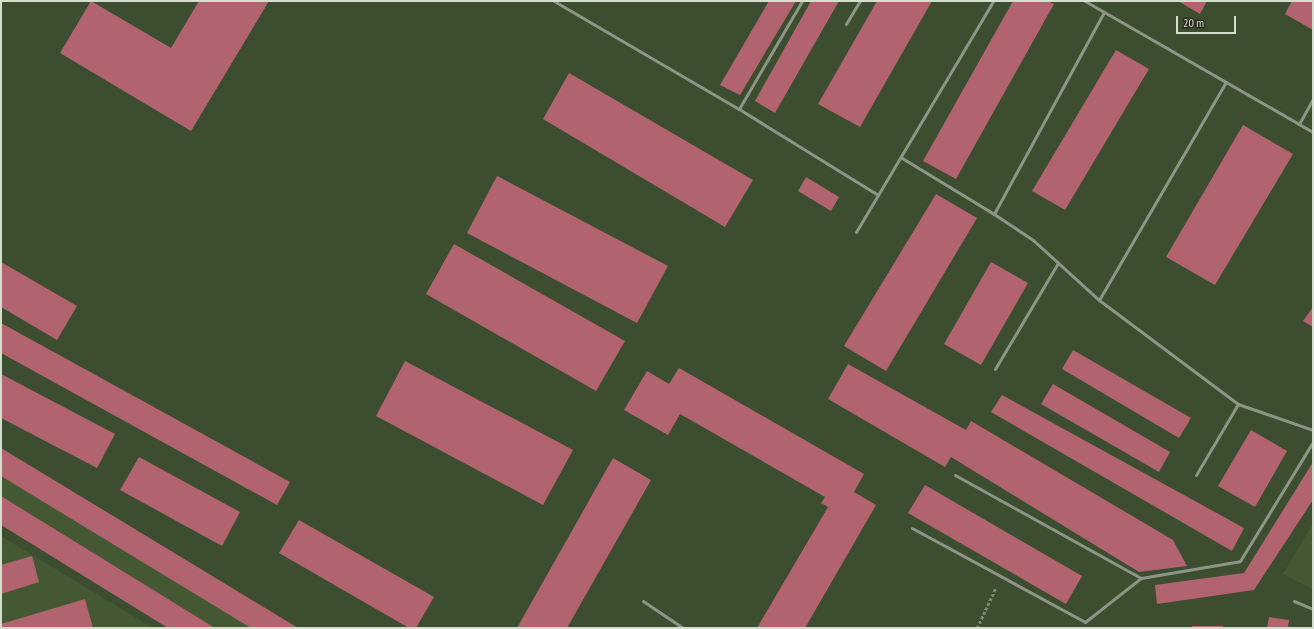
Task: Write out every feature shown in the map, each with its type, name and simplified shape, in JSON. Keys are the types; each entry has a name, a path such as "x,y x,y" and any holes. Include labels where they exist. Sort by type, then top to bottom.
{"lane":[{"path":"554,1 878,195"},
{"path":"738,110 802,1"},
{"path":"846,24 860,1"},
{"path":"856,232 902,158 994,1"},
{"path":"1085,1 1313,132"},
{"path":"994,214 1104,12"},
{"path":"1099,300 1226,82"},
{"path":"1299,124 1313,99"},
{"path":"902,158 994,214 1033,240 1099,300 1238,404 1313,430"},
{"path":"995,369 1058,263"},
{"path":"1196,475 1238,404"},
{"path":"912,528 1085,622 1141,578 1240,561 1313,442"},
{"path":"955,475 1141,578"},
{"path":"643,601 683,628"},
{"path":"1294,601 1313,609"}],"path":[{"path":"977,628 1001,577"}],"shaded area":[{"path":"1,448 298,628 215,628 1,496"},
{"path":"1313,523 1313,589 1283,574"},
{"path":"1,536 153,628 1,628"}],"building":[{"path":"91,1 171,48 199,1 269,1 191,131 60,53"},
{"path":"769,1 796,1 740,95 720,85"},
{"path":"811,1 839,1 775,113 755,101"},
{"path":"877,1 932,1 860,127 818,104"},
{"path":"1013,1 1047,1 1054,4 956,179 923,161"},
{"path":"1178,1 1207,1 1200,14"},
{"path":"1292,1 1313,1 1313,30 1285,14"},
{"path":"1116,50 1149,69 1065,210 1032,191"},
{"path":"569,73 753,180 725,227 543,119"},
{"path":"1243,125 1293,154 1215,285 1166,257"},
{"path":"497,176 668,266 637,323 467,233"},
{"path":"806,177 839,197 831,211 798,191"},
{"path":"936,194 977,218 886,371 844,346"},
{"path":"454,244 625,341 596,391 426,294"},
{"path":"1,262 77,306 57,340 1,307"},
{"path":"991,262 1028,283 981,365 944,344"},
{"path":"1313,307 1313,327 1303,321"},
{"path":"1,323 290,482 277,505 1,353"},
{"path":"1073,350 1191,418 1179,438 1062,369"},
{"path":"405,361 573,450 543,505 376,416"},
{"path":"848,364 966,430 971,421 1173,540 1187,566 1139,572 951,457 945,467 828,399"},
{"path":"679,368 864,474 854,492 876,505 805,628 757,628 828,507 821,503 825,497 680,414 668,435 624,410 647,371 669,384"},
{"path":"1,374 115,434 97,468 1,418"},
{"path":"1053,384 1170,452 1159,472 1041,404"},
{"path":"1002,395 1244,528 1232,551 991,412"},
{"path":"1251,430 1287,451 1255,507 1218,486"},
{"path":"1,448 298,628 251,628 1,476"},
{"path":"139,457 240,512 222,546 120,490"},
{"path":"613,458 651,480 567,628 517,628"},
{"path":"1313,462 1313,500 1254,590 1157,604 1155,585 1244,573"},
{"path":"925,485 1082,576 1066,604 908,513"},
{"path":"1,496 215,628 168,628 1,525"},
{"path":"299,520 434,597 416,628 409,628 279,553"},
{"path":"32,556 39,582 1,594 1,565"},
{"path":"85,599 93,628 1,628 1,624"},
{"path":"1269,617 1289,620 1288,628 1267,628"},
{"path":"1192,626 1223,626 1223,628 1192,628"}]}
